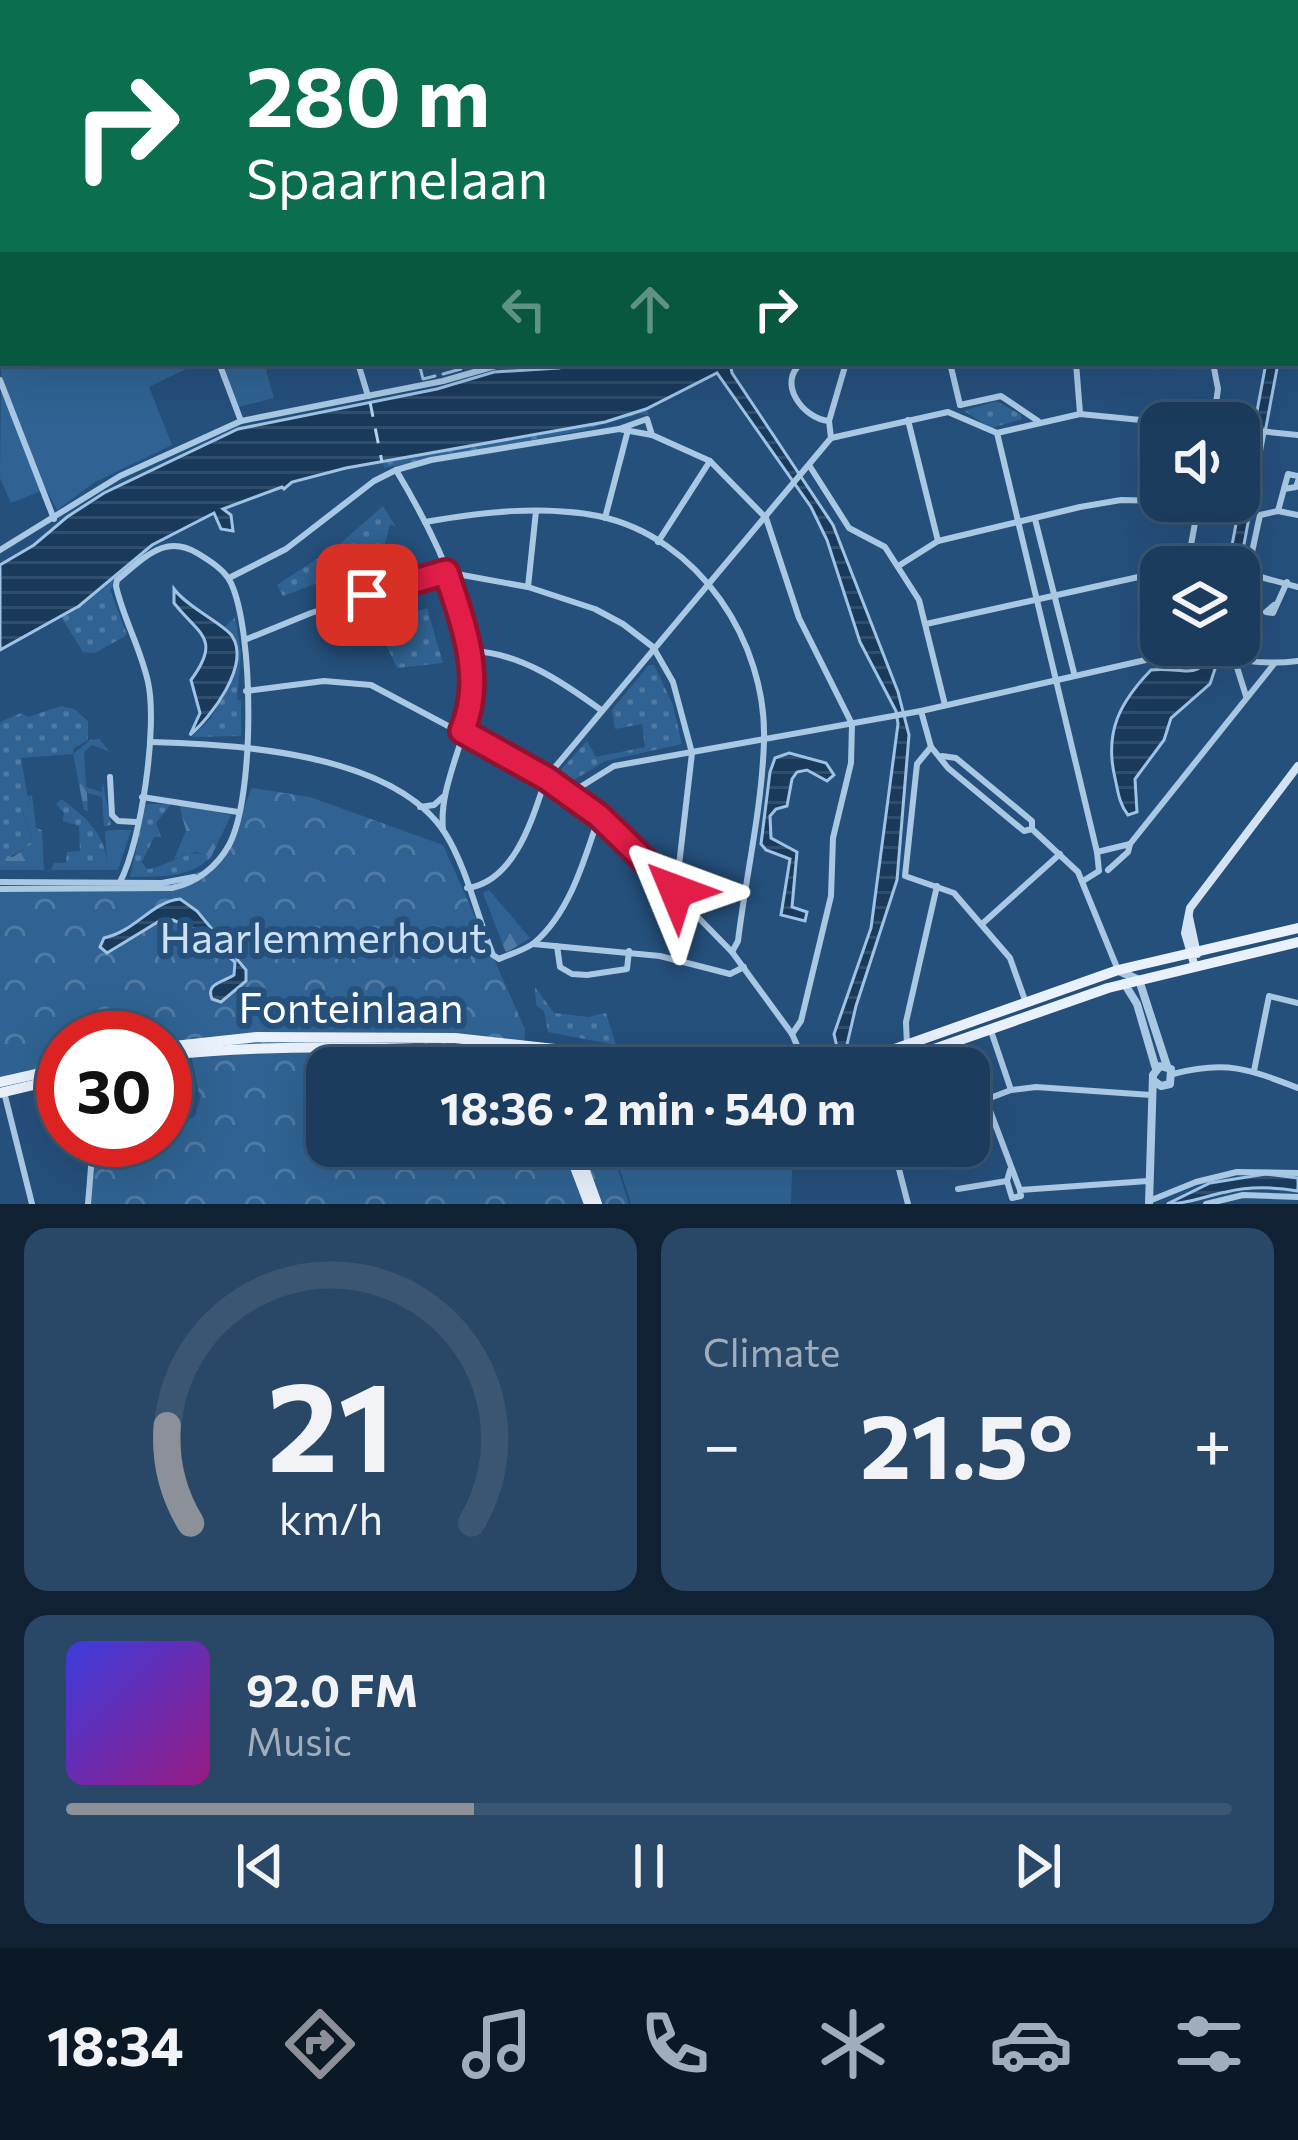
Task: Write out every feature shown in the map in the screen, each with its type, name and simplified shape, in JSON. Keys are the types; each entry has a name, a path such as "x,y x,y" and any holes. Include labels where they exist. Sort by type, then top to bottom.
{"main road":[{"path":"1196,967 1185,933 1194,901 1298,767"},
{"path":"907,1046 1118,970 1298,928"},
{"path":"934,1047 1124,984 1298,942"},
{"name":"Fonteinlaan","path":"192,1050 306,1047"},
{"path":"2,1089 36,1077"},
{"path":"2,1089 36,1083"},
{"path":"579,1167 593,1204"}],"street":[{"path":"220,366 241,421"},
{"path":"359,366 368,396"},
{"path":"0,550 120,476 241,421 493,366"},
{"path":"799,366 791,374 794,396 810,415 830,421"},
{"path":"831,438 830,421 845,366"},
{"path":"951,366 958,409 997,433 1097,852 1099,872 1082,882"},
{"path":"1076,366 1080,414"},
{"path":"1214,366 1216,402"},
{"path":"0,380 54,519"},
{"path":"467,889 483,886 512,856 546,778 831,438 1001,396 1038,421"},
{"path":"997,433 1080,414 1140,420"},
{"path":"605,518 624,429 644,417 652,435"},
{"path":"908,420 938,541"},
{"path":"229,578 296,543 374,481 431,460 624,429 652,435 710,460 766,518 799,618 852,724 851,763 833,838 831,896 794,1039"},
{"path":"1260,431 1298,432"},
{"path":"658,542 710,460"},
{"path":"809,466 849,528 874,538 899,566 919,600 946,705"},
{"path":"396,470 446,572 471,651 467,718 446,795 443,830"},
{"path":"1278,511 1288,473 1298,479"},
{"path":"899,566 938,541 1121,500 1140,500"},
{"path":"425,522 536,511 605,518 658,542 709,585 742,629 758,682 764,740 738,941 732,952"},
{"path":"528,586 536,511"},
{"path":"1298,515 1278,511 1260,515 1249,566 1257,575 1298,587"},
{"path":"1035,519 1074,674"},
{"path":"0,886 158,891 203,874 230,844 246,745 247,638 229,578 200,555 171,547 147,556 117,580 116,586 148,683 151,742 132,852 120,882"},
{"path":"247,638 446,572 528,586 595,609 653,647 673,682 692,753 676,891"},
{"path":"926,624 1140,576"},
{"path":"1274,605 1286,582"},
{"path":"471,651 491,651 524,664 601,710"},
{"path":"568,794 614,766 921,711 1140,659"},
{"path":"1260,663 1298,662"},
{"path":"1108,870 1128,852 1274,664"},
{"path":"1237,666 1246,696"},
{"path":"246,691 324,680 359,683 389,692 546,778 599,816 676,891 744,967 797,1047"},
{"path":"921,711 931,747 941,756 956,758 1032,821 1034,831 1061,854 1082,882 1136,1004 1156,1069 1157,1084 1151,1095 1149,1202 1237,1172 1298,1173"},
{"path":"151,742 246,745 328,763 381,783 420,807 443,830 493,955 499,959 533,944 629,951 720,973 744,967"},
{"path":"931,747 917,764 905,876 954,893 1010,958 1026,1003"},
{"path":"110,777 112,815 118,821 136,822"},
{"path":"420,807 434,805 446,795"},
{"path":"142,797 238,812"},
{"path":"533,944 564,903 599,816"},
{"path":"1097,852 1130,844"},
{"path":"982,924 1061,854"},
{"path":"0,886 168,883 203,874"},
{"path":"907,1046 906,1022 938,886"},
{"path":"557,946 560,967 572,974 627,969 629,951"},
{"path":"1118,970 1139,980 1170,1070 1170,1084 1157,1084"},
{"path":"1254,1071 1269,996 1298,1003"},
{"path":"990,1030 1011,1090"},
{"path":"1156,1069 1217,1065 1254,1071 1298,1088"},
{"path":"990,1098 1036,1087 1151,1095"},
{"path":"2,1089 32,1204"},
{"path":"990,1112 1021,1196 1008,1196 1010,1170"},
{"path":"88,1204 91,1167"},
{"path":"898,1167 908,1204"},
{"path":"958,1189 1006,1180"},
{"path":"1020,1190 1148,1181"},
{"path":"1206,1204 1244,1195 1298,1197"}],"green space":[{"path":"1,366 192,366 149,387 172,445 95,482 57,510 46,489 11,503 0,478"},
{"path":"218,366 276,366 266,370 274,398 234,408"},
{"path":"996,401 1022,419 991,428 964,411"},
{"path":"646,409 649,415 579,431 384,468 383,463 584,427"},
{"path":"383,506 396,527 390,524 381,559 283,596 277,585 341,543"},
{"path":"143,552 146,556 110,590 127,635 95,653 83,652 61,617"},
{"path":"427,608 443,663 397,668 376,624"},
{"path":"235,618 241,653 237,699 241,701 241,736 192,737 211,718 235,673 235,645 223,628"},
{"path":"649,665 654,665 673,705 682,744 605,761 569,783 559,777 587,741 596,757 645,747 642,724 615,729 612,710"},
{"path":"61,706 74,709 88,721 88,740 73,749 73,754 21,758 29,805 23,813 34,843 8,858 0,854 0,722"},
{"path":"99,739 110,752 92,745 84,752 86,787 101,792 103,783 111,825 104,826 102,797 87,793 88,811 84,810 73,754 90,740"},
{"name":"Haarlemmerhout","path":"252,788 310,797 443,845 525,1029 524,1047 306,1047 306,1167 617,1167 629,1204 91,1204 92,1167 192,1167 192,1118 200,1098 192,1060 192,1011 36,1011 36,1070 0,1078 0,887 117,887 180,878 222,857"},
{"path":"32,795 36,828 42,830 44,870 0,870 0,854 13,857 34,842 23,813"},
{"path":"61,799 92,826 107,862 66,863 67,852 80,851 79,826 63,821 64,813 56,804"},
{"path":"146,804 171,804 156,823 161,837 154,837 142,862 147,869 187,855 211,857 183,873 130,877"},
{"path":"179,804 231,815 211,857 197,852 174,859 186,831"},
{"path":"131,830 118,870 51,870 54,863 107,862 105,831"},
{"path":"489,890 530,938 506,953 483,893"},
{"path":"535,987 554,1013 588,1017 606,1013 616,1045 548,1032 544,1011 536,1005"},
{"path":"619,1167 792,1167 791,1204 631,1204"}],"shaded area":[{"path":"567,366 731,366 833,525 898,692 909,735 897,880 846,1047 837,1047 834,1034 871,928 896,711 860,642 827,540 811,507 717,373 646,409 605,422 292,482 284,489 223,509 231,515 233,531 221,529 214,513 152,545 79,606 0,650 0,565 104,493 238,429 437,389 494,372"},
{"path":"1265,366 1277,366 1260,459 1259,402"},
{"path":"1236,522 1248,522 1244,546 1232,546"},
{"path":"174,589 228,631 237,648 226,690 190,735 200,713 191,680 206,646 199,630 174,603"},
{"path":"1216,666 1210,684 1171,718 1164,740 1135,779 1137,812 1128,815 1112,761 1113,732 1123,706 1151,670"},
{"path":"789,753 826,763 834,775 827,781 807,770 797,772 787,806 770,816 771,838 797,852 792,907 807,912 805,921 781,915 790,859 761,844 770,772 775,758"},
{"path":"180,899 197,911 246,970 246,981 221,1002 212,999 211,989 234,975 235,962 199,931 161,920 107,953 100,947 104,938 160,905"},
{"path":"1266,1174 1298,1178 1298,1191 1244,1189 1167,1204 1210,1183"}],"waterway":[{"path":"420,366 423,379 435,376"},
{"path":"469,367 474,366"},
{"path":"443,374 461,369"}],"ferry route":[{"path":"370,402 382,462"}],"route":[{"path":"367,595 446,572 473,669 462,731 546,778 599,816 676,891"}]}
